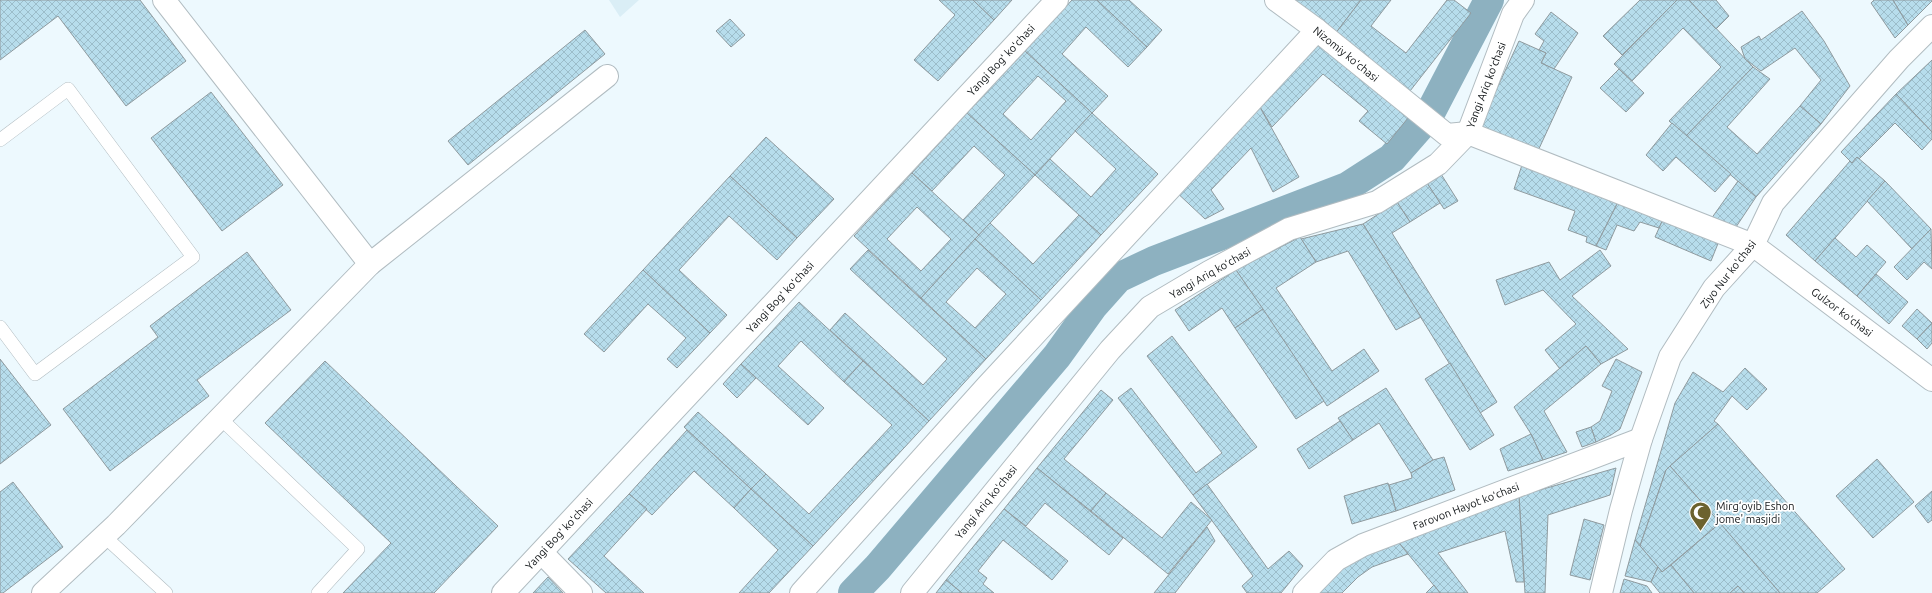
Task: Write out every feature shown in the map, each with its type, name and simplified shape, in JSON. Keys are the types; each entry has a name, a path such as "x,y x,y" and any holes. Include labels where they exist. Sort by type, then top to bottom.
{"street":[{"path":"164,0 370,264"},
{"name":"Yangi Bogʻ koʻchasi","path":"503,593 1057,0"},
{"name":"Nizomiy koʻchasi","path":"1276,0 1317,30 1414,110 1458,134"},
{"name":"Yangi Ariq koʻchasi","path":"912,593 1110,350 1150,307 1209,272 1289,229 1377,202 1438,164 1458,134 1513,14 1523,0"},
{"name":"Ziyo Nur koʻchasi","path":"1601,593 1620,510 1641,439 1670,358 1714,288 1753,245 1773,203 1899,59 1932,26"},
{"path":"801,593 987,386 1317,30"},
{"path":"43,593 104,536 370,264 607,76"},
{"name":"Gulzor koʻchasi","path":"1458,134 1753,245 1932,380"},
{"name":"Farovon Hayot koʻchasi","path":"1304,593 1336,560 1363,545 1641,439"},
{"path":"542,553 581,593"}],"lane":[{"path":"0,140 68,90 193,257 35,374 0,327"},
{"path":"220,418 358,549 318,593"},
{"path":"104,536 166,593"}],"shaded area":[{"path":"609,0 639,0 620,17"}],"building":[{"path":"0,0 140,0 186,61 126,106 58,16 0,60"},
{"path":"939,0 973,0 994,20 938,81 914,60 955,15"},
{"path":"973,0 1012,0 994,20"},
{"path":"1072,0 1097,0 1147,47 1128,67 1086,27 1062,54 1108,96 1092,113 1025,51"},
{"path":"1097,0 1129,0 1162,30 1147,47"},
{"path":"1293,0 1361,0 1335,34"},
{"path":"1361,0 1391,0 1371,26 1406,53 1447,0 1454,0 1471,13 1410,91 1335,34"},
{"path":"1640,0 1677,0 1622,55 1603,36"},
{"path":"1677,0 1689,0 1753,67 1686,136 1669,121 1721,67 1683,28 1632,81 1614,64"},
{"path":"1689,0 1716,0 1729,16 1716,29"},
{"path":"1874,0 1893,0 1908,25 1895,38 1871,3"},
{"path":"1893,0 1932,0 1932,1 1908,25"},
{"path":"1802,11 1824,41 1850,86 1821,124 1800,106 1821,80 1795,48 1761,71 1745,59 1741,47 1759,36 1761,40"},
{"path":"1551,12 1578,33 1554,69 1541,63 1546,53 1539,50 1544,41 1535,34"},
{"path":"730,19 745,35 731,47 716,31"},
{"path":"585,30 605,54 468,165 448,141"},
{"path":"1319,37 1412,113 1387,144 1359,121 1368,111 1323,74 1272,127 1257,102"},
{"path":"1519,41 1546,53 1541,63 1572,77 1537,153 1479,127"},
{"path":"1025,51 1092,113 1035,175 967,113","holes":["1038,76 1066,101 1031,140 1003,114"]},
{"path":"1932,60 1932,132 1896,94"},
{"path":"1753,67 1770,79 1727,127 1757,154 1800,106 1821,124 1756,197 1686,136"},
{"path":"1619,69 1644,93 1626,112 1600,88"},
{"path":"211,92 283,185 222,231 151,138"},
{"path":"1896,94 1932,132 1932,139 1922,150 1895,123 1859,159 1857,157 1852,163 1841,152"},
{"path":"1257,102 1299,177 1273,192 1251,148 1211,190 1224,209 1205,219 1173,189"},
{"path":"967,113 1035,175 979,235 963,220 1005,175 974,146 932,191 912,173"},
{"path":"1092,113 1158,174 1101,235 1035,175 1050,159 1091,197 1116,169 1075,131"},
{"path":"1672,123 1731,174 1715,192 1676,157 1663,171 1646,155"},
{"path":"766,137 834,199 797,238 730,176"},
{"path":"1857,157 1885,181 1815,261 1786,235 1850,161 1852,163"},
{"path":"1523,162 1618,202 1596,246 1586,242 1587,237 1568,230 1575,211 1514,189"},
{"path":"912,173 979,235 921,298 854,236","holes":["917,207 951,239 921,271 887,239"]},
{"path":"1441,174 1458,201 1444,209 1427,183"},
{"path":"730,176 797,238 777,260 729,216 679,270 727,315 710,333 643,270"},
{"path":"1738,181 1756,197 1734,230 1711,219"},
{"path":"1885,181 1931,229 1912,249 1867,201"},
{"path":"1427,183 1440,203 1410,222 1397,202"},
{"path":"1397,202 1410,222 1392,233 1497,402 1480,413 1363,224"},
{"path":"1618,202 1664,217 1659,228 1640,222 1634,231 1617,225 1606,250 1596,246"},
{"path":"1079,215 1101,235 1041,300 975,239 990,223 1033,264"},
{"path":"1664,217 1719,241 1711,261 1655,237"},
{"path":"1363,224 1421,317 1396,330 1348,251 1316,262 1301,239"},
{"path":"1931,229 1932,269 1924,262 1907,280 1894,267"},
{"path":"1300,237 1316,262 1276,288 1332,371 1364,349 1379,371 1327,406 1236,270"},
{"path":"1835,238 1856,257 1867,245 1886,262 1857,296 1815,261"},
{"path":"975,239 1041,300 986,359 921,298","holes":["977,268 1006,294 975,328 946,302"]},
{"path":"868,250 986,359 929,421 830,330 845,313 923,385 947,359 850,269"},
{"path":"1600,250 1611,266 1572,296 1628,349 1601,364 1586,346 1560,369 1545,350 1576,324 1543,290 1505,305 1496,280 1549,262 1560,280"},
{"path":"247,252 291,310 197,380 209,396 110,471 63,409 158,337 150,326"},
{"path":"643,270 710,333 677,368 667,359 686,338 648,304 604,352 584,334"},
{"path":"1236,270 1263,309 1235,328 1222,308 1189,331 1175,310"},
{"path":"1876,274 1908,302 1889,324 1857,296"},
{"path":"799,302 863,361 844,382 801,341 778,366 824,408 808,425 741,364"},
{"path":"1263,309 1324,401 1296,419 1235,328"},
{"path":"1917,309 1932,323 1917,339 1902,326"},
{"path":"1932,323 1932,343 1927,349 1917,339"},
{"path":"1172,336 1257,447 1193,495 1118,398 1131,388 1196,473 1222,453 1147,356"},
{"path":"1586,346 1601,364 1544,411 1567,452 1543,460 1531,434 1514,407"},
{"path":"0,359 51,425 0,464"},
{"path":"1616,359 1642,372 1620,429 1596,442 1591,427 1600,421 1612,391 1602,386"},
{"path":"325,361 498,526 434,593 343,593 391,543 265,423"},
{"path":"863,361 929,421 813,546 751,489 766,474 809,514 892,425 844,382"},
{"path":"1450,363 1494,435 1470,450 1425,379"},
{"path":"741,364 756,378 737,398 723,384"},
{"path":"1745,368 1767,389 1747,410 1732,396 1714,421 1718,424 1666,470 1640,546 1635,540 1675,403 1693,372 1723,392"},
{"path":"1386,388 1433,460 1411,473 1379,423 1353,440 1338,418"},
{"path":"1101,390 1113,400 1064,459 1106,493 1091,511 1037,468"},
{"path":"698,412 766,474 751,489 684,427"},
{"path":"1340,421 1353,440 1309,469 1297,449"},
{"path":"1718,424 1845,569 1817,593 1780,593 1670,466"},
{"path":"1591,427 1596,442 1582,447 1576,432"},
{"path":"687,430 751,489 734,508 694,471 652,515 629,494"},
{"path":"1531,434 1543,460 1508,471 1500,449"},
{"path":"1444,457 1455,490 1396,511 1389,485 1412,478 1411,473 1433,460"},
{"path":"1877,459 1914,502 1873,538 1836,496"},
{"path":"1670,466 1720,523 1662,572 1640,546 1666,470"},
{"path":"1037,468 1123,538 1109,555 1045,503 1026,526 1004,509"},
{"path":"1616,468 1610,495 1548,515 1545,593 1525,593 1519,496"},
{"path":"13,482 63,547 3,593 0,593 0,492"},
{"path":"1388,483 1396,511 1352,524 1344,496"},
{"path":"1207,484 1268,569 1289,551 1303,566 1281,593 1247,593 1242,586 1253,576 1193,495"},
{"path":"751,489 813,546 769,593 739,593 778,550 734,508"},
{"path":"1932,491 1932,520 1928,523 1915,506"},
{"path":"1106,493 1162,538 1191,502 1212,520 1168,574 1091,511"},
{"path":"629,494 647,509 604,556 644,593 606,593 568,559"},
{"path":"1519,496 1524,582 1516,582 1505,531 1438,553 1468,593 1440,593 1395,538"},
{"path":"1004,509 1068,561 1052,580 1003,540 978,571 987,578 983,584 994,593 962,593 946,580"},
{"path":"1584,519 1604,525 1590,580 1570,575"},
{"path":"1720,523 1780,593 1744,593 1738,586 1730,593 1694,593 1671,565"},
{"path":"1207,527 1215,541 1175,593 1154,593"},
{"path":"1395,538 1408,554 1372,567 1358,577 1342,593 1312,593 1341,562"},
{"path":"1635,540 1658,567 1651,582 1625,576"},
{"path":"1671,565 1694,593 1660,593 1651,582 1658,567 1662,572"},
{"path":"548,577 563,593 533,593"},
{"path":"1624,579 1647,586 1652,593 1620,593"},
{"path":"946,580 962,593 936,593"},
{"path":"1434,585 1440,593 1426,593"},
{"path":"1738,586 1744,593 1730,593"}],"waterway":[{"path":"853,593 878,567 1057,356 1093,306 1118,278 1154,261 1347,187 1392,158 1428,117 1489,0"}],"place":[{"name":"Mirg‘oyib Eshon jome' masjidi","path":"1700,532"}]}
